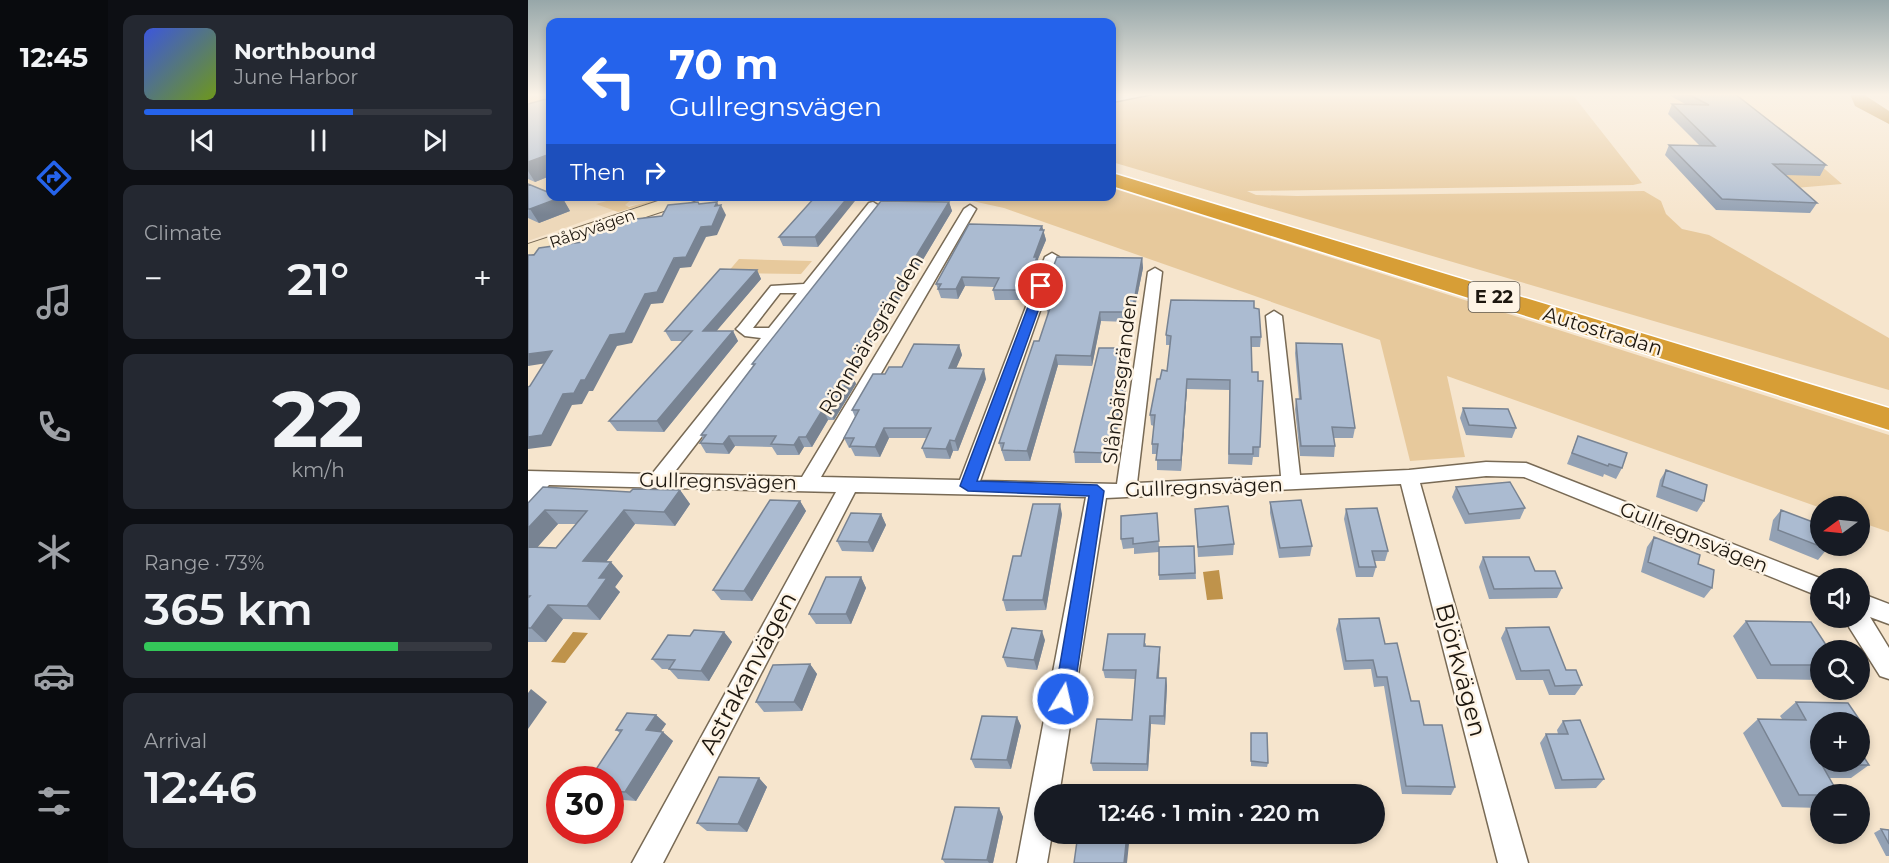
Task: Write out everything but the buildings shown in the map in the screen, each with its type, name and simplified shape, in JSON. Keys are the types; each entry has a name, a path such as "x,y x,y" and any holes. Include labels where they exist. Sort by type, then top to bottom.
{"highway":[{"name":"Autostradan","path":"1116,170 1889,404"},
{"name":"Autostradan","path":"1116,180 1889,420"}],"street":[{"name":"Råbyvägen","path":"528,250 676,201"},
{"path":"658,480 873,206"},
{"name":"Rönnbärsgränden","path":"808,483 970,209"},
{"path":"968,486 1052,257"},
{"name":"Slånbärsgränden","path":"1126,491 1155,272"},
{"path":"773,333 750,333 744,329 776,289 809,288"},
{"path":"1274,316 1291,484"},
{"name":"Gullregnsvägen","path":"536,478 1126,491 1408,477 1486,469 1526,470 1810,584"},
{"name":"Björkvägen","path":"1408,477 1513,863"},
{"path":"528,496 536,478"},
{"name":"Astrakanvägen","path":"647,863 850,484"},
{"path":"1047,784 1097,491"},
{"path":"1870,607 1889,614"},
{"path":"1862,628 1889,668"},
{"path":"1032,863 1036,844"}],"shaded area":[{"path":"528,134 546,134 546,201 650,201 621,208 528,241"},
{"path":"1116,134 1604,134 1642,183 1633,185 1247,191 1256,195 1297,196 1644,191 1661,201 1666,214 1682,229 1709,235 1889,338 1889,390 1116,163"},
{"path":"1760,163 1819,164 1842,184 1795,188"},
{"path":"1116,189 1889,435 1889,532 1870,525 1870,496 1810,496 1810,504 1447,376 1465,457 1410,461 1380,340 1004,208 972,201 1116,201"},
{"path":"607,201 630,201 625,205 629,207 657,201 618,212 596,204"},
{"path":"739,259 812,261 801,274 727,273"},
{"path":"1219,570 1223,599 1207,600 1203,572"},
{"path":"573,632 588,633 565,663 551,662"}],"route":[{"path":"1041,286 968,486 1097,491 1063,699"}]}
